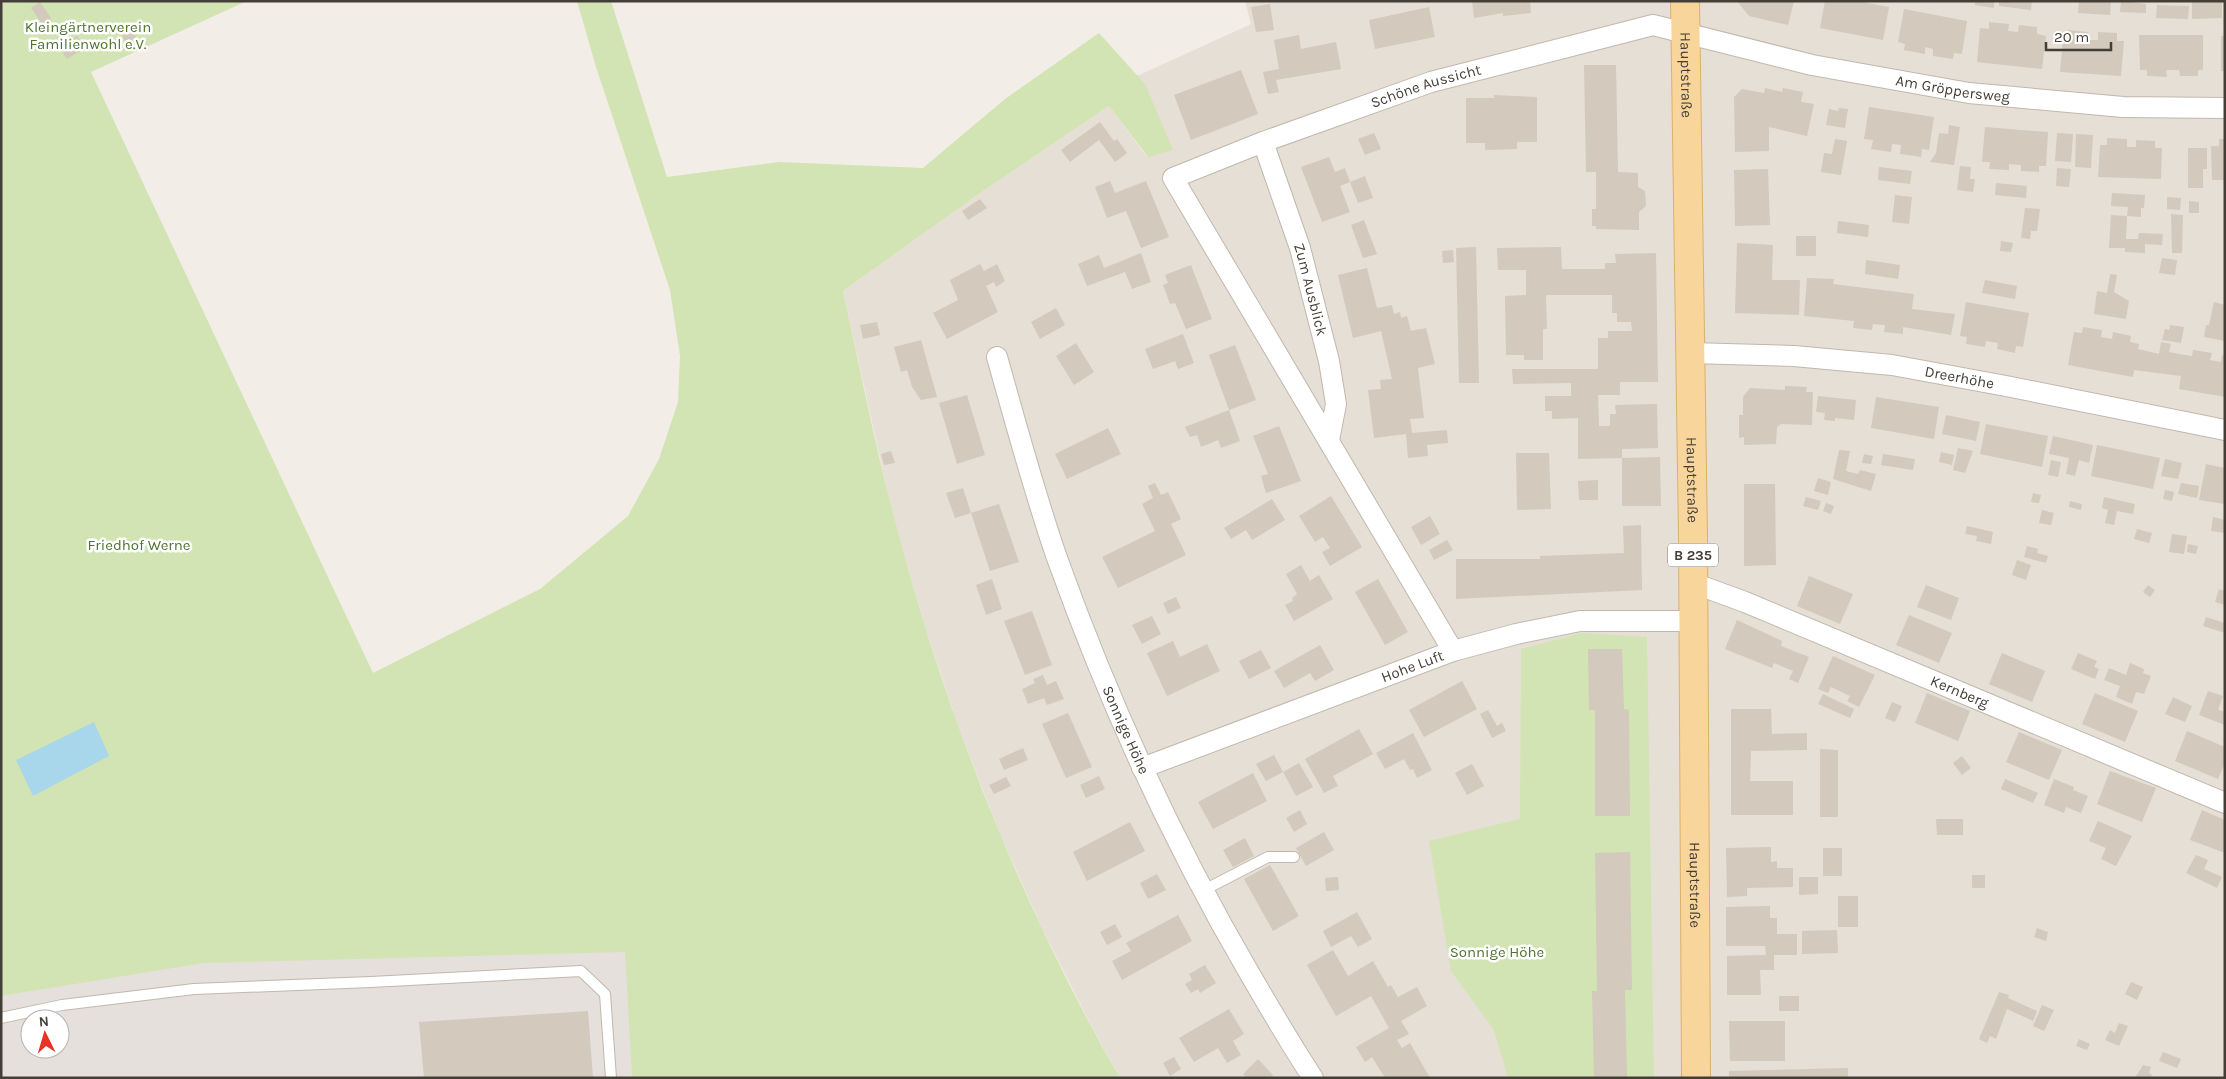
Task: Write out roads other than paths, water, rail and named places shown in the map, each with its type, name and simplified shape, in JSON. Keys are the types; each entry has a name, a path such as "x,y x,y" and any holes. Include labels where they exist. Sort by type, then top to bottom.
{"main road":[{"name":"Hauptstraße","path":"1684,1 1693,583 1696,1078"}],"street":[{"name":"Schöne Aussicht","path":"1329,440 1172,178 1264,142 1431,82 1653,25 1685,33"},
{"name":"Am Gröppersweg","path":"1685,33 1812,65 1969,93 2123,107 2225,108"},
{"name":"Zum Ausblick","path":"1264,142 1300,248 1329,361 1336,404 1329,440"},
{"name":"Dreerhöhe","path":"1690,353 1794,356 1892,366 2006,386 2225,430"},
{"name":"Sonnige Höhe","path":"997,356 1026,462 1057,558 1107,688 1142,768 1174,834 1237,952 1313,1078"},
{"path":"1329,440 1453,651"},
{"name":"Kernberg","path":"1693,583 1763,609 2225,803"},
{"name":"Hohe Luft","path":"1142,768 1453,651 1516,634 1580,621 1693,621"}],"lane":[{"path":"1204,890 1268,857 1294,857"},
{"path":"1,1018 62,1004 194,989 582,971 605,994 611,1078"}],"water":[{"path":"94,722 109,756 33,796 16,760"}],"park label":[{"name":"Kleingärtnerverein Familienwohl e.V.","path":"88,36"},
{"name":"Friedhof Werne","path":"139,545"}]}
